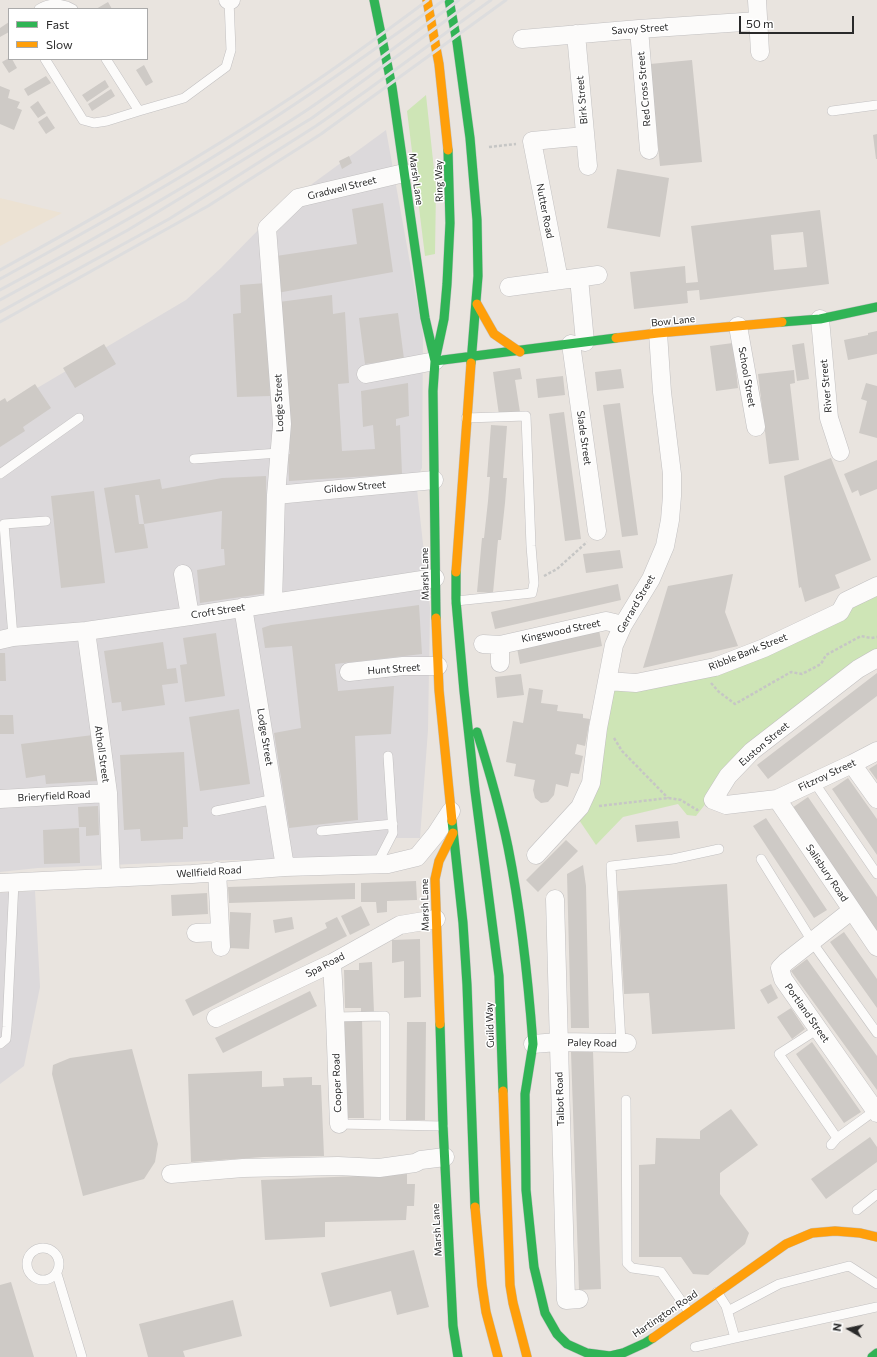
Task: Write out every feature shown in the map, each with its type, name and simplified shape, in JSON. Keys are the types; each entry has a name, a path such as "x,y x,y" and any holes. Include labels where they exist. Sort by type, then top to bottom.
{"main road":[{"name":"Marsh Lane","path":"374,0 392,87 425,318 435,361 433,391 435,578 438,666 453,833 444,849 437,868 435,879 443,1126 452,1326 458,1357"},
{"name":"Ring Way","path":"427,0 446,108 450,168 449,255 445,306 435,361"},
{"path":"449,0 456,33 476,189 478,269 477,304 473,330 456,563 456,601 464,691"},
{"path":"477,304 494,334 520,352"},
{"name":"Bow Lane","path":"472,357 658,333 820,319 877,307"},
{"path":"435,361 472,357"},
{"name":"Hartington Road","path":"464,691 489,767 515,880 529,993 533,1044 525,1094 526,1190 534,1267 545,1313 557,1334 567,1344 586,1353 610,1356 624,1353 645,1343 786,1244 812,1233 835,1231 860,1232 877,1237"},
{"name":"Guild Way","path":"464,691 475,791 499,976 510,1285 513,1303 527,1357"},
{"path":"453,833 463,923 467,985 475,1216 486,1312 498,1357"},
{"path":"872,1357 877,1353"}],"street":[{"path":"757,0 760,52"},
{"name":"Savoy Street","path":"522,40 576,34 758,21"},
{"name":"Red Cross Street","path":"639,29 649,150"},
{"name":"Birk Street","path":"576,34 588,166"},
{"path":"532,141 585,136"},
{"name":"Nutter Road","path":"532,141 559,280"},
{"name":"Gradwell Street","path":"267,228 298,198 404,172"},
{"name":"Lodge Street","path":"267,228 282,424 276,495 273,603"},
{"path":"509,287 598,275"},
{"name":"Slade Street","path":"579,278 578,343 597,531"},
{"name":"River Street","path":"820,319 829,418 840,452"},
{"name":"School Street","path":"738,326 756,427"},
{"name":"Gerrard Street","path":"536,855 580,807 591,783 598,728 614,645 623,625 651,580 665,546 670,520 672,474 662,392 658,333"},
{"path":"366,374 435,361"},
{"name":"Gildow Street","path":"276,495 434,480"},
{"path":"183,574 190,616"},
{"name":"Croft Street","path":"7,639 86,631 435,578"},
{"name":"Ribble Bank Street","path":"607,681 636,683 715,667 764,648 840,612 846,601 877,586"},
{"name":"Lodge Street","path":"243,607 285,867"},
{"name":"Kingswood Street","path":"500,663 491,645 606,621 623,625"},
{"name":"Atholl Street","path":"86,631 108,793 111,877"},
{"name":"Euston Street","path":"713,800 728,776 752,751 858,669 877,658"},
{"name":"Hunt Street","path":"349,672 403,666 438,666"},
{"name":"Fitzroy Street","path":"777,799 877,751"},
{"path":"852,764 877,799"},
{"name":"Brieryfield Road","path":"0,799 108,793"},
{"path":"713,800 726,805 777,799"},
{"name":"Salisbury Road","path":"777,799 877,947"},
{"path":"435,879 417,857 436,834 451,811"},
{"name":"Wellfield Road","path":"7,882 285,867 388,864 417,857"},
{"path":"196,933 221,940 217,871"},
{"name":"Talbot Road","path":"555,899 558,1042 567,1303"},
{"name":"Portland Street","path":"852,910 780,968 783,979 876,1111"},
{"name":"Spa Road","path":"216,1018 332,963 400,925 436,918"},
{"name":"Cooper Road","path":"332,963 339,1124"},
{"name":"Paley Road","path":"533,1044 558,1042 624,1043"},
{"path":"171,1174 243,1168 338,1166 379,1168 445,1157"}],"lane":[{"path":"46,60 83,120 94,123 107,121 184,98 226,67 231,50 229,0"},
{"path":"41,8 56,4 66,4 72,8"},
{"path":"107,60 138,111"},
{"path":"832,111 877,104"},
{"path":"456,601 532,593 534,583 531,546 526,416 466,418"},
{"path":"0,474 79,418"},
{"path":"194,459 279,453"},
{"path":"7,639 4,524 46,521"},
{"path":"377,864 393,833 388,756"},
{"path":"814,782 877,874"},
{"path":"216,811 275,799"},
{"path":"321,831 392,824"},
{"path":"624,1043 611,866 673,859 719,849"},
{"path":"761,859 812,941 877,1033"},
{"path":"0,1044 6,1039 7,1027 7,882"},
{"path":"335,1017 384,1016 385,1124"},
{"path":"818,1029 779,1054 834,1141 876,1111"},
{"path":"626,1100 626,1263 632,1268 661,1272 689,1312"},
{"name":"Cooper Road","path":"339,1124 443,1126"},
{"path":"857,1210 877,1194"},
{"path":"728,1311 779,1284 849,1266 877,1284"},
{"path":"57,1274 82,1357"},
{"path":"717,1292 728,1311 735,1338"},
{"path":"695,1347 877,1307"}],"path":[{"path":"471,149 532,141"},
{"path":"534,583 557,569 597,531"},
{"path":"703,670 705,677 719,692 735,704 791,672 802,674 821,664 826,655 861,636 871,638 877,637"},
{"path":"598,728 610,732 622,751 668,798"},
{"path":"580,807 668,798 681,800 697,810 713,800"}],"shaded area":[{"path":"386,130 423,335 422,468 416,480 430,608 428,730 420,838 389,838 380,861 230,860 38,868 0,872 0,410 186,300 221,268 262,226 312,184"},
{"path":"0,198 29,205 62,213 0,246"},
{"path":"35,891 40,987 24,1066 0,1084 0,893"}],"green space":[{"path":"426,95 436,188 435,254 425,256 407,111"},
{"path":"877,592 877,654 710,798 696,816 687,815 678,804 623,817 596,845 577,817 609,685 714,670"}],"building":[{"path":"108,2 111,8 98,8"},
{"path":"8,23 8,33 0,37 0,28"},
{"path":"8,59 8,60 13,60 17,68 9,73 2,62"},
{"path":"692,60 702,162 660,166 650,64"},
{"path":"144,65 153,82 146,86 136,70"},
{"path":"46,76 51,83 28,96 24,89"},
{"path":"105,80 109,87 87,102 82,95"},
{"path":"0,86 10,90 8,98 20,102 17,108 22,110 14,130 0,124"},
{"path":"111,89 115,96 92,111 88,104"},
{"path":"38,101 46,113 38,118 30,107"},
{"path":"47,116 55,128 46,134 38,122"},
{"path":"877,134 877,159 876,159 873,135"},
{"path":"349,156 352,163 342,169 339,161"},
{"path":"617,169 669,178 660,237 607,228"},
{"path":"383,203 393,272 277,293 276,256 357,244 352,209"},
{"path":"820,210 829,284 700,300 699,290 687,291 688,303 634,309 630,272 685,266 686,283 698,282 691,226","holes":["803,232 807,267 774,270 771,235"]},
{"path":"266,283 270,396 237,397 233,314 241,313 240,285"},
{"path":"332,295 333,314 345,312 349,383 338,384 342,451 375,449 373,425 363,427 361,391 408,383 409,416 396,419 396,426 400,425 402,474 289,481 288,454 290,454 279,302"},
{"path":"398,313 404,359 365,364 359,318"},
{"path":"877,331 877,354 848,360 844,340 868,335 868,333"},
{"path":"733,343 738,388 716,391 710,346"},
{"path":"804,343 809,379 797,381 792,345"},
{"path":"104,344 116,364 75,388 63,368"},
{"path":"520,368 522,379 515,380 520,412 499,415 493,372"},
{"path":"621,369 624,388 597,391 595,372"},
{"path":"794,370 795,383 790,384 799,460 769,464 758,374"},
{"path":"563,376 565,395 538,398 536,379"},
{"path":"866,383 877,386 877,438 859,433 867,401 861,399"},
{"path":"35,384 51,408 23,427 25,431 0,447 0,401 5,398 7,402"},
{"path":"620,403 638,535 622,537 603,405"},
{"path":"564,412 581,539 565,541 549,414"},
{"path":"491,425 507,426 503,478 507,478 505,503 501,540 498,540 493,593 477,592 482,538 484,538 488,501 490,477 487,477"},
{"path":"831,458 871,560 835,575 840,588 805,602 801,587 799,588 784,476"},
{"path":"877,460 877,489 860,496 858,490 852,493 844,474"},
{"path":"266,476 268,593 200,603 197,570 225,565 224,549 221,549 222,511 144,524 148,548 115,553 104,488 160,479 162,489 222,478","holes":["135,495 139,495 144,524 139,524"]},
{"path":"94,491 105,583 61,588 51,496"},
{"path":"620,550 623,568 586,573 583,554"},
{"path":"733,574 725,612 738,646 643,668 668,586"},
{"path":"618,584 621,600 495,629 491,612"},
{"path":"419,605 422,654 335,664 338,691 394,686 391,734 355,736 358,820 289,828 274,733 301,728 292,646 265,648 262,628 271,625"},
{"path":"599,630 602,646 520,664 517,648"},
{"path":"216,633 225,696 185,702 180,665 187,664 183,638"},
{"path":"163,642 167,669 176,668 178,683 162,685 165,705 122,711 121,702 112,703 104,651"},
{"path":"0,653 5,653 6,681 0,681"},
{"path":"877,673 877,696 768,779 757,765"},
{"path":"521,674 524,695 497,698 495,677"},
{"path":"529,688 543,690 541,703 558,705 557,711 583,714 583,718 590,719 585,746 577,744 575,754 583,756 579,774 571,773 568,787 556,784 554,795 548,802 541,803 535,798 533,790 535,780 514,776 516,764 506,762 513,721 523,723"},
{"path":"239,709 250,784 200,791 189,717"},
{"path":"0,715 13,715 14,734 0,734"},
{"path":"93,735 97,781 46,784 45,775 26,778 21,744"},
{"path":"184,752 188,827 183,827 183,839 141,841 140,829 124,830 120,755"},
{"path":"877,764 877,780 869,769"},
{"path":"848,778 877,819 877,855 832,789"},
{"path":"808,797 877,897 877,932 792,808"},
{"path":"98,806 99,835 86,836 86,827 79,827 78,807"},
{"path":"766,818 827,910 814,918 753,826"},
{"path":"678,821 680,838 637,842 635,825"},
{"path":"79,828 80,863 44,864 43,830"},
{"path":"566,840 578,851 538,892 526,880"},
{"path":"583,865 586,886 589,1028 571,1028 567,874"},
{"path":"416,881 417,900 387,901 387,912 377,913 376,902 361,902 361,883"},
{"path":"355,883 355,899 229,903 228,887"},
{"path":"727,884 735,1029 652,1034 649,993 624,994 618,891"},
{"path":"207,893 208,914 172,916 171,895"},
{"path":"361,906 370,925 350,935 341,916"},
{"path":"230,912 251,913 249,949 229,948"},
{"path":"292,917 294,929 275,933 273,920"},
{"path":"337,917 347,936 193,1016 185,1000 327,928 325,923"},
{"path":"844,932 877,979 877,1008 830,942"},
{"path":"420,939 421,997 404,998 404,961 392,963 392,940"},
{"path":"807,959 877,1056 877,1090 791,971"},
{"path":"372,962 374,1013 361,1013 361,1008 345,1008 344,970 359,970 359,963"},
{"path":"771,984 778,998 768,1004 760,990"},
{"path":"310,991 317,1006 223,1053 215,1038"},
{"path":"791,1008 805,1029 792,1039 777,1017"},
{"path":"343,1018 362,1018 364,1118 345,1118"},
{"path":"407,1022 426,1022 425,1120 406,1120"},
{"path":"812,1042 861,1112 844,1123 796,1054"},
{"path":"132,1049 158,1144 155,1162 144,1179 83,1196 52,1074 53,1065 70,1058"},
{"path":"593,1051 601,1289 579,1290 571,1052"},
{"path":"262,1071 262,1087 284,1086 283,1078 312,1077 312,1085 321,1085 324,1156 264,1157 191,1162 188,1074"},
{"path":"731,1109 758,1145 720,1173 720,1194 749,1233 745,1244 708,1275 693,1274 681,1257 639,1257 639,1165 655,1164 656,1138 700,1139 700,1131"},
{"path":"870,1137 877,1147 877,1162 826,1199 811,1179"},
{"path":"407,1174 407,1184 415,1184 414,1206 407,1206 406,1220 325,1222 325,1237 265,1240 261,1180"},
{"path":"414,1250 429,1307 397,1315 391,1291 330,1307 321,1273"},
{"path":"11,1282 34,1357 0,1357 0,1285"},
{"path":"233,1300 242,1336 183,1351 185,1357 148,1357 139,1324"}],"railway":[{"path":"0,270 118,204 196,158 325,75 428,0"},
{"path":"0,279 126,209 231,146 324,85 444,0"},
{"path":"0,290 155,203 270,134 346,83 459,0"},
{"path":"0,300 128,230 312,118 474,0"},
{"path":"0,312 169,219 239,175 316,126 491,0"},
{"path":"0,322 208,206 321,134 506,0"}],"traffic: fast":[{"path":"374,0 392,87 425,318 435,361 616,338"},
{"path":"449,0 457,42 470,138 477,220 478,276 471,363"},
{"path":"436,618 433,391 435,361 444,319 447,284 450,223 448,150"},
{"path":"782,322 820,319 877,307"},
{"path":"456,572 456,601 464,691 475,791 499,976 503,1091"},
{"path":"477,732 498,803 513,871 524,945 533,1044"},
{"path":"452,821 463,923 467,985 475,1207"},
{"path":"440,1024 443,1126 453,1326 458,1357"},
{"path":"533,1044 525,1094 526,1190 534,1267 545,1313 557,1334 567,1344 587,1353 610,1356 623,1353 653,1338"},
{"path":"872,1357 877,1353"}],"traffic: slow":[{"path":"427,0 439,64 448,150"},
{"path":"477,304 494,334 520,352"},
{"path":"616,338 782,322"},
{"path":"456,572 471,363"},
{"path":"436,618 439,690 452,821"},
{"path":"440,1024 435,879 439,861 453,833"},
{"path":"503,1091 510,1285 513,1303 527,1357"},
{"path":"475,1207 486,1312 498,1357"},
{"path":"653,1338 786,1244 812,1233 835,1231 860,1233 877,1237"}]}
